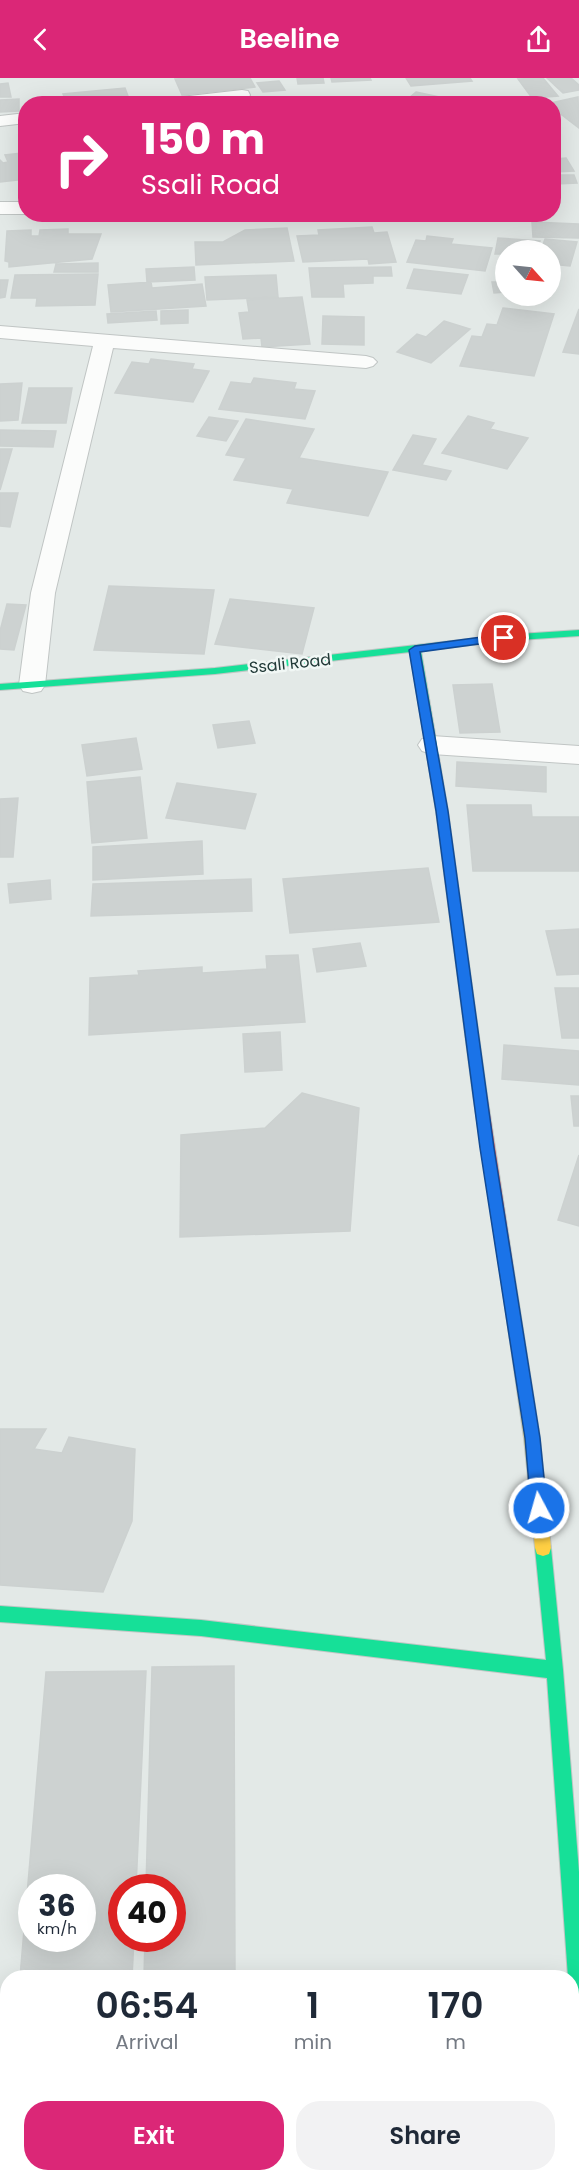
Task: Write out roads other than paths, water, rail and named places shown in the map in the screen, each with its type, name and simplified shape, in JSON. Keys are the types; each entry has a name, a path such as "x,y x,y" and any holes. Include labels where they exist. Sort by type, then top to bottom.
{"street":[{"path":"233,96 242,95"},
{"path":"0,121 18,119"},
{"path":"0,208 18,208"},
{"path":"0,332 366,362"},
{"path":"32,685 43,592 104,342"},
{"name":"Ssali Road","path":"0,687 215,671 415,650 504,638 579,633"},
{"path":"415,650 432,745 485,1130 532,1438 555,1670 577,1970"},
{"path":"432,745 579,755"},
{"path":"0,1614 201,1628 555,1670"}]}
